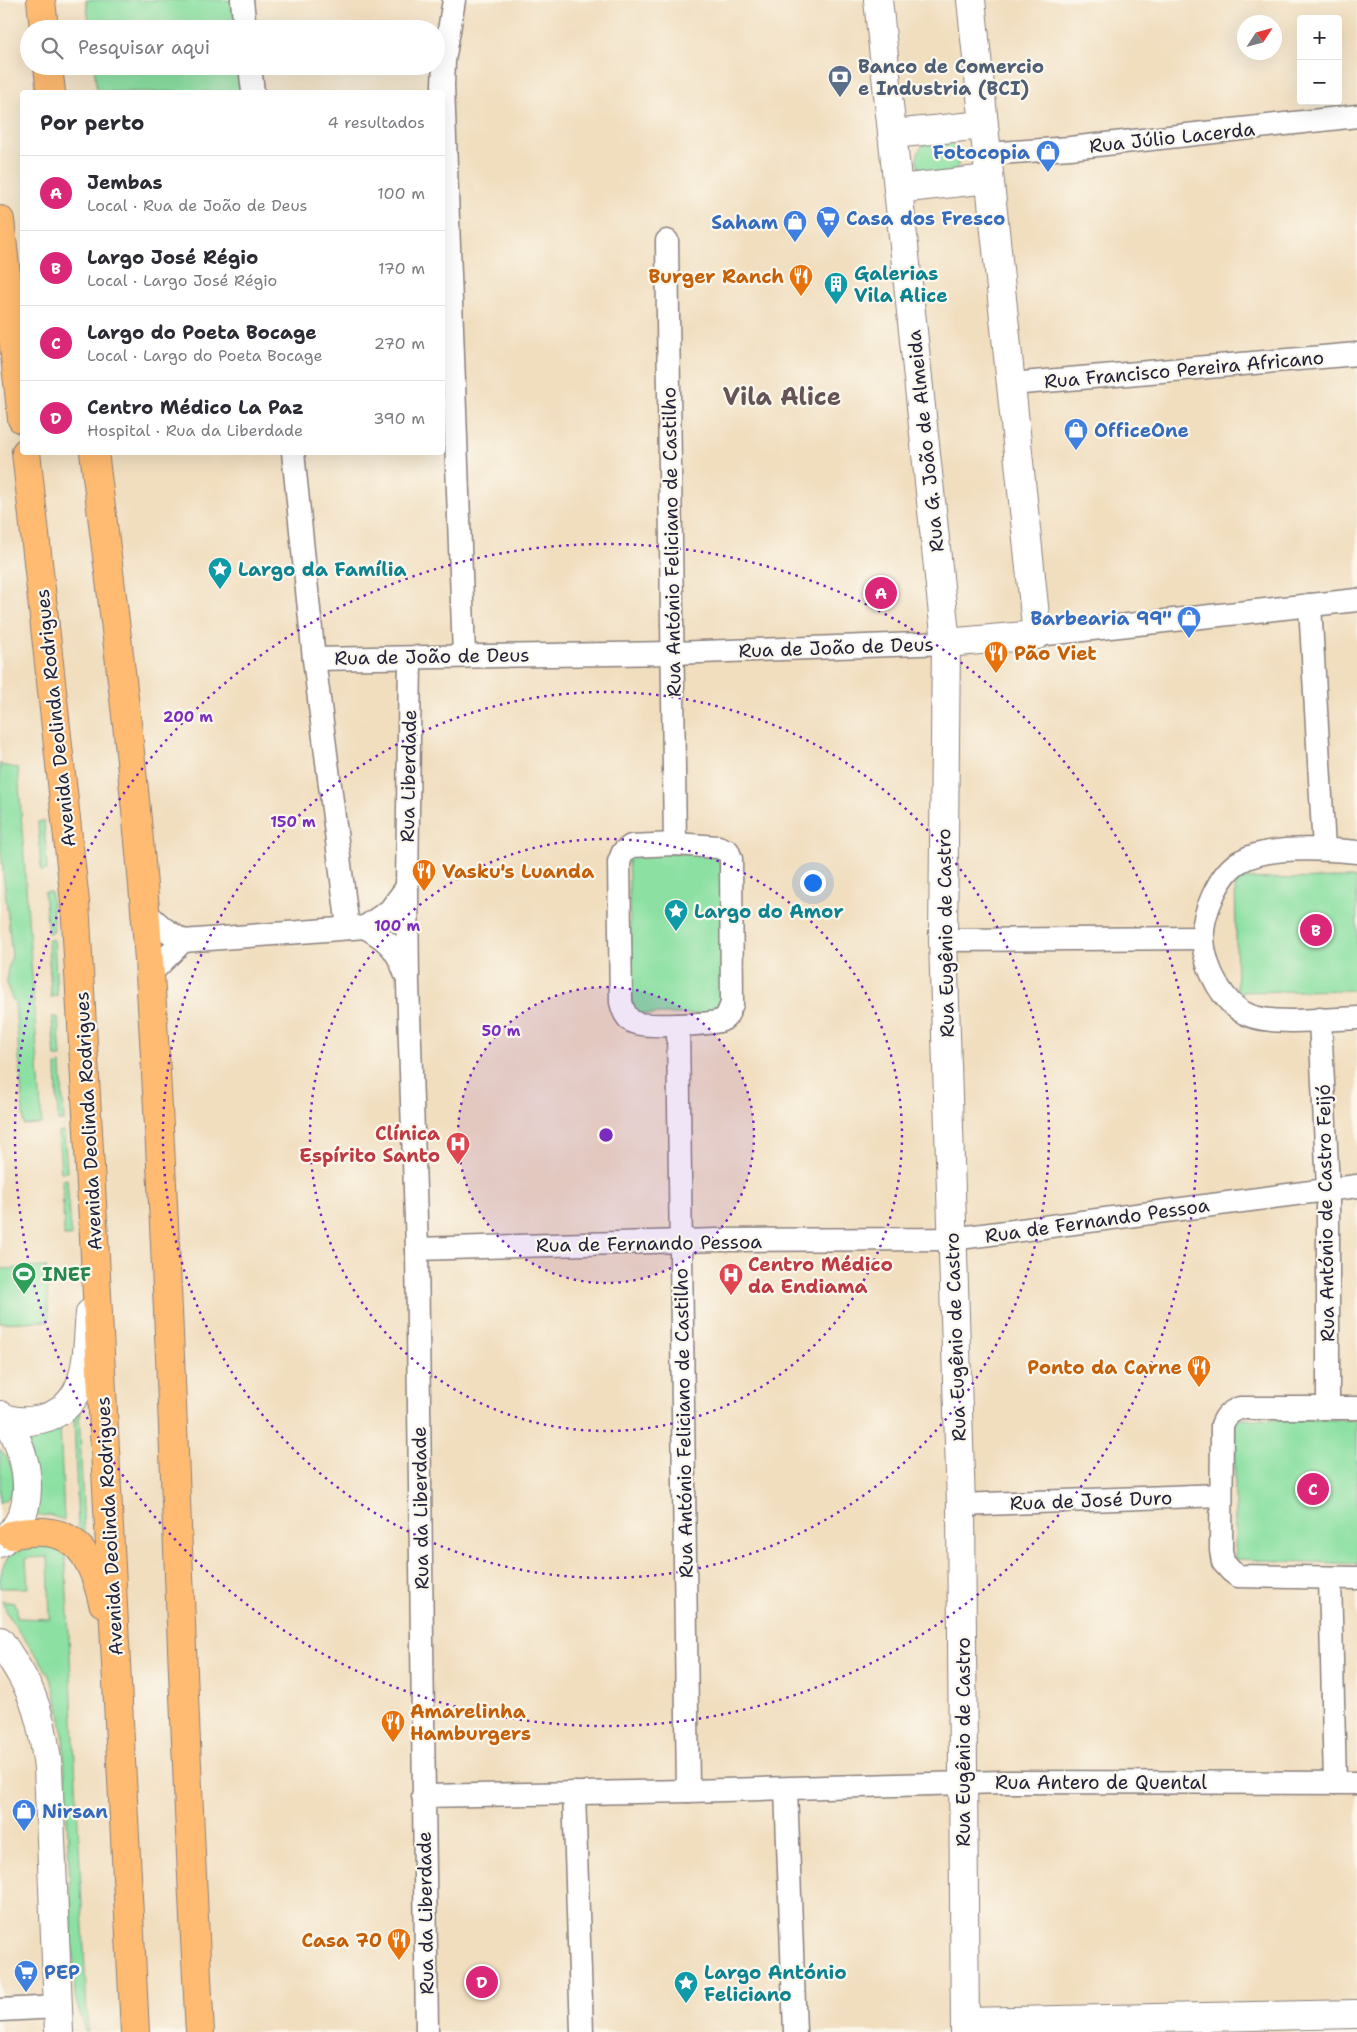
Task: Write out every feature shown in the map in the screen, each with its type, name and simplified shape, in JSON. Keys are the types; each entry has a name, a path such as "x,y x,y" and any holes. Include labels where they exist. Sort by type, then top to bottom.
{"highway":[{"path":"41,0 43,20"},
{"path":"49,75 52,90"},
{"path":"0,220 20,401"},
{"name":"Avenida Deolinda Rodrigues","path":"26,455 75,902 96,1256 135,2032"},
{"path":"94,455 127,731 150,974 172,1392 200,2032"},
{"path":"4,1538 28,1531 60,1535 72,1540 93,1568 116,1654"}],"street":[{"path":"242,0 244,20"},
{"name":"Rua G. João de Almeida","path":"878,0 946,643"},
{"path":"971,0 1037,634"},
{"path":"445,56 454,3"},
{"path":"251,75 253,90"},
{"path":"444,75 444,90"},
{"name":"Rua Júlio Lacerda","path":"988,166 1070,148 1357,116"},
{"path":"892,134 984,125"},
{"path":"445,166 446,247 464,655"},
{"path":"898,189 988,166"},
{"name":"Rua António Feliciano de Castilho","path":"667,240 675,844"},
{"name":"Rua Francisco Pereira Africano","path":"1011,384 1357,354"},
{"path":"293,455 314,658 357,928"},
{"name":"Rua de João de Deus","path":"314,658 410,658 464,655 673,652 946,643 1357,600"},
{"path":"1310,605 1324,849"},
{"name":"Rua Eugênio de Castro","path":"946,643 943,940 961,1505 965,2027"},
{"name":"Rua Liberdade","path":"408,984 407,886 410,658"},
{"path":"675,844 718,847 728,852 732,868 732,1004 724,1019 717,1022 678,1025 636,1023 628,1018 621,1002 619,862 622,852 631,846 675,844"},
{"path":"1357,852 1324,849 1290,850 1256,856 1241,861 1230,870 1218,885 1210,904 1203,938 1207,960 1213,977 1222,992 1236,1007 1250,1016 1265,1020 1357,1018"},
{"path":"357,928 390,910 399,900 407,886"},
{"path":"144,912 163,928 184,941 357,928 382,937 392,947 401,962 408,984"},
{"path":"943,940 1203,938"},
{"path":"150,974 184,941"},
{"name":"Rua da Liberdade","path":"408,984 417,1249 423,1796 427,1906 427,2032"},
{"name":"Rua António de Castro Feijó","path":"1320,1020 1328,1190 1328,1407"},
{"name":"Rua António Feliciano de Castilho","path":"678,1025 688,1791"},
{"name":"Rua de Fernando Pessoa","path":"417,1249 716,1240 952,1240 1357,1186"},
{"path":"2,1417 20,1421 52,1416 65,1408 78,1393 84,1374 96,1256"},
{"path":"1357,1408 1240,1408 1232,1411 1225,1417 1222,1425 1221,1495 1221,1550 1224,1562 1238,1576 1357,1578"},
{"path":"2,1417 19,1445 26,1475 27,1496 24,1512 4,1538"},
{"name":"Rua de José Duro","path":"961,1505 1221,1495"},
{"path":"1330,1578 1346,1783"},
{"path":"0,1641 23,1678 34,1701 43,1731 48,1768 59,2020 0,2010"},
{"name":"Rua Antero de Quental","path":"423,1796 963,1783 1346,1783"},
{"path":"786,1788 795,2032"},
{"path":"574,1793 582,2032"},
{"path":"965,2027 1357,2014"}],"green space":[{"path":"86,0 232,0 235,20 89,20"},
{"path":"95,75 243,75 245,90 97,90"},
{"path":"950,142 958,153 958,164 955,173 923,175 917,159 924,144"},
{"path":"0,765 18,768 42,1124 24,1125 15,1003 7,985 7,974 12,956 0,842"},
{"path":"44,821 47,870 41,871 38,822"},
{"path":"628,853 726,853 725,1014 632,1014"},
{"path":"1357,878 1357,990 1237,992 1235,879"},
{"path":"44,892 51,892 54,932 48,933"},
{"path":"48,940 54,940 57,996 51,997"},
{"path":"52,1017 58,1017 61,1057 55,1057"},
{"path":"61,1064 64,1121 58,1121 56,1065"},
{"path":"58,1132 64,1132 67,1172 61,1172"},
{"path":"67,1179 71,1236 64,1236 62,1180"},
{"name":"INEF","path":"46,1267 49,1321 0,1323 0,1269"},
{"path":"79,1407 84,1534 78,1529 74,1413"},
{"path":"1235,1419 1357,1420 1357,1564 1235,1559"},
{"path":"60,1424 64,1520 49,1515 34,1516 28,1433"},
{"path":"0,1449 9,1462 14,1477 11,1492 0,1503"},
{"path":"33,1543 58,1548 65,1553 88,2032 85,2032 75,1996 63,1731 59,1710 54,1689 44,1666 12,1621 2,1601 14,1603 17,1608 17,1618 50,1619 48,1557 26,1558 28,1588 0,1588 0,1579 7,1559 17,1550"}],"place":[{"name":"Banco de Comercio e Industria (BCI)","path":"840,98"},
{"name":"Fotocopia","path":"1048,173"},
{"name":"Casa dos Fresco","path":"828,239"},
{"name":"Saham","path":"795,243"},
{"name":"Burger Ranch","path":"801,297"},
{"name":"Galerias Vila Alice","path":"836,305"},
{"name":"OfficeOne","path":"1076,451"},
{"name":"Largo da Família","path":"220,590"},
{"name":"Jembas","path":"881,593"},
{"name":"Barbearia 99\"","path":"1189,639"},
{"name":"Pão Viet","path":"996,674"},
{"name":"Vasku's Luanda","path":"424,892"},
{"name":"Largo José Régio","path":"1316,930"},
{"name":"Largo do Amor","path":"676,932"},
{"name":"Clínica Espírito Santo","path":"458,1165"},
{"name":"INEF","path":"24,1295"},
{"name":"Centro Médico da Endiama","path":"731,1296"},
{"name":"Ponto da Carne","path":"1199,1388"},
{"name":"Largo do Poeta Bocage","path":"1313,1489"},
{"name":"Amarelinha Hamburgers","path":"393,1743"},
{"name":"Nirsan","path":"24,1832"},
{"name":"Casa 70","path":"399,1961"},
{"name":"Centro Médico La Paz","path":"482,1982"},
{"name":"PEP","path":"26,1993"},
{"name":"Largo António Feliciano","path":"686,2004"}],"district":[{"name":"Vila Alice","path":"782,397"}]}
